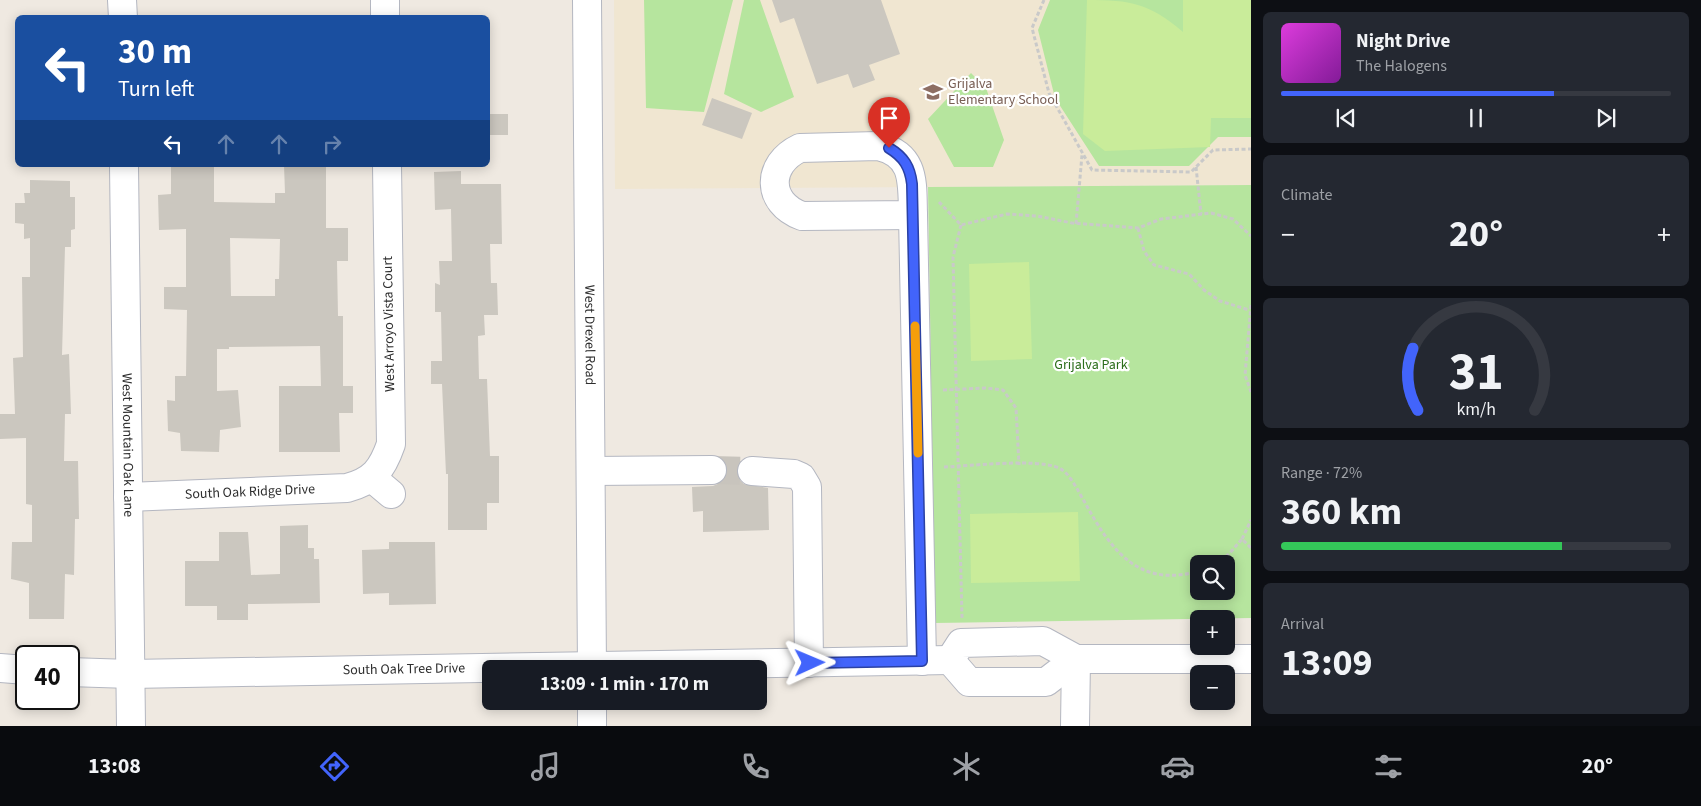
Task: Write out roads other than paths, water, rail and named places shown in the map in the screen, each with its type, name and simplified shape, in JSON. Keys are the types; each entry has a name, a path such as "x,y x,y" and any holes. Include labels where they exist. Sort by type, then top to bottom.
{"street":[{"path":"122,0 123,15"},
{"path":"385,0 385,15"},
{"name":"West Drexel Road","path":"587,0 592,660"},
{"path":"912,206 802,216 791,212 782,204 774,183 776,171 790,153 800,148 878,146 899,154 906,162 910,172 912,206 922,661"},
{"name":"West Mountain Oak Lane","path":"124,167 131,726"},
{"name":"West Arroyo Vista Court","path":"382,486 391,444 387,167"},
{"path":"591,471 712,470"},
{"path":"752,471 794,474 801,477 807,487 810,663"},
{"name":"South Oak Ridge Drive","path":"128,497 347,488 364,483 382,486"},
{"path":"1076,659 1046,682 969,682 950,660 961,643 1043,641 1076,659 1251,659"},
{"path":"1076,659 1076,726"},
{"name":"South Oak Tree Drive","path":"767,664 950,660"},
{"path":"0,668 15,669"},
{"name":"South Oak Tree Drive","path":"80,672 130,674 482,669"},
{"path":"592,710 592,726"}],"tunnel":[{"path":"712,470 752,471"}],"place":[{"name":"Grijalva Elementary School","path":"933,92"}],"park label":[{"name":"Grijalva Park","path":"1091,365"}]}
